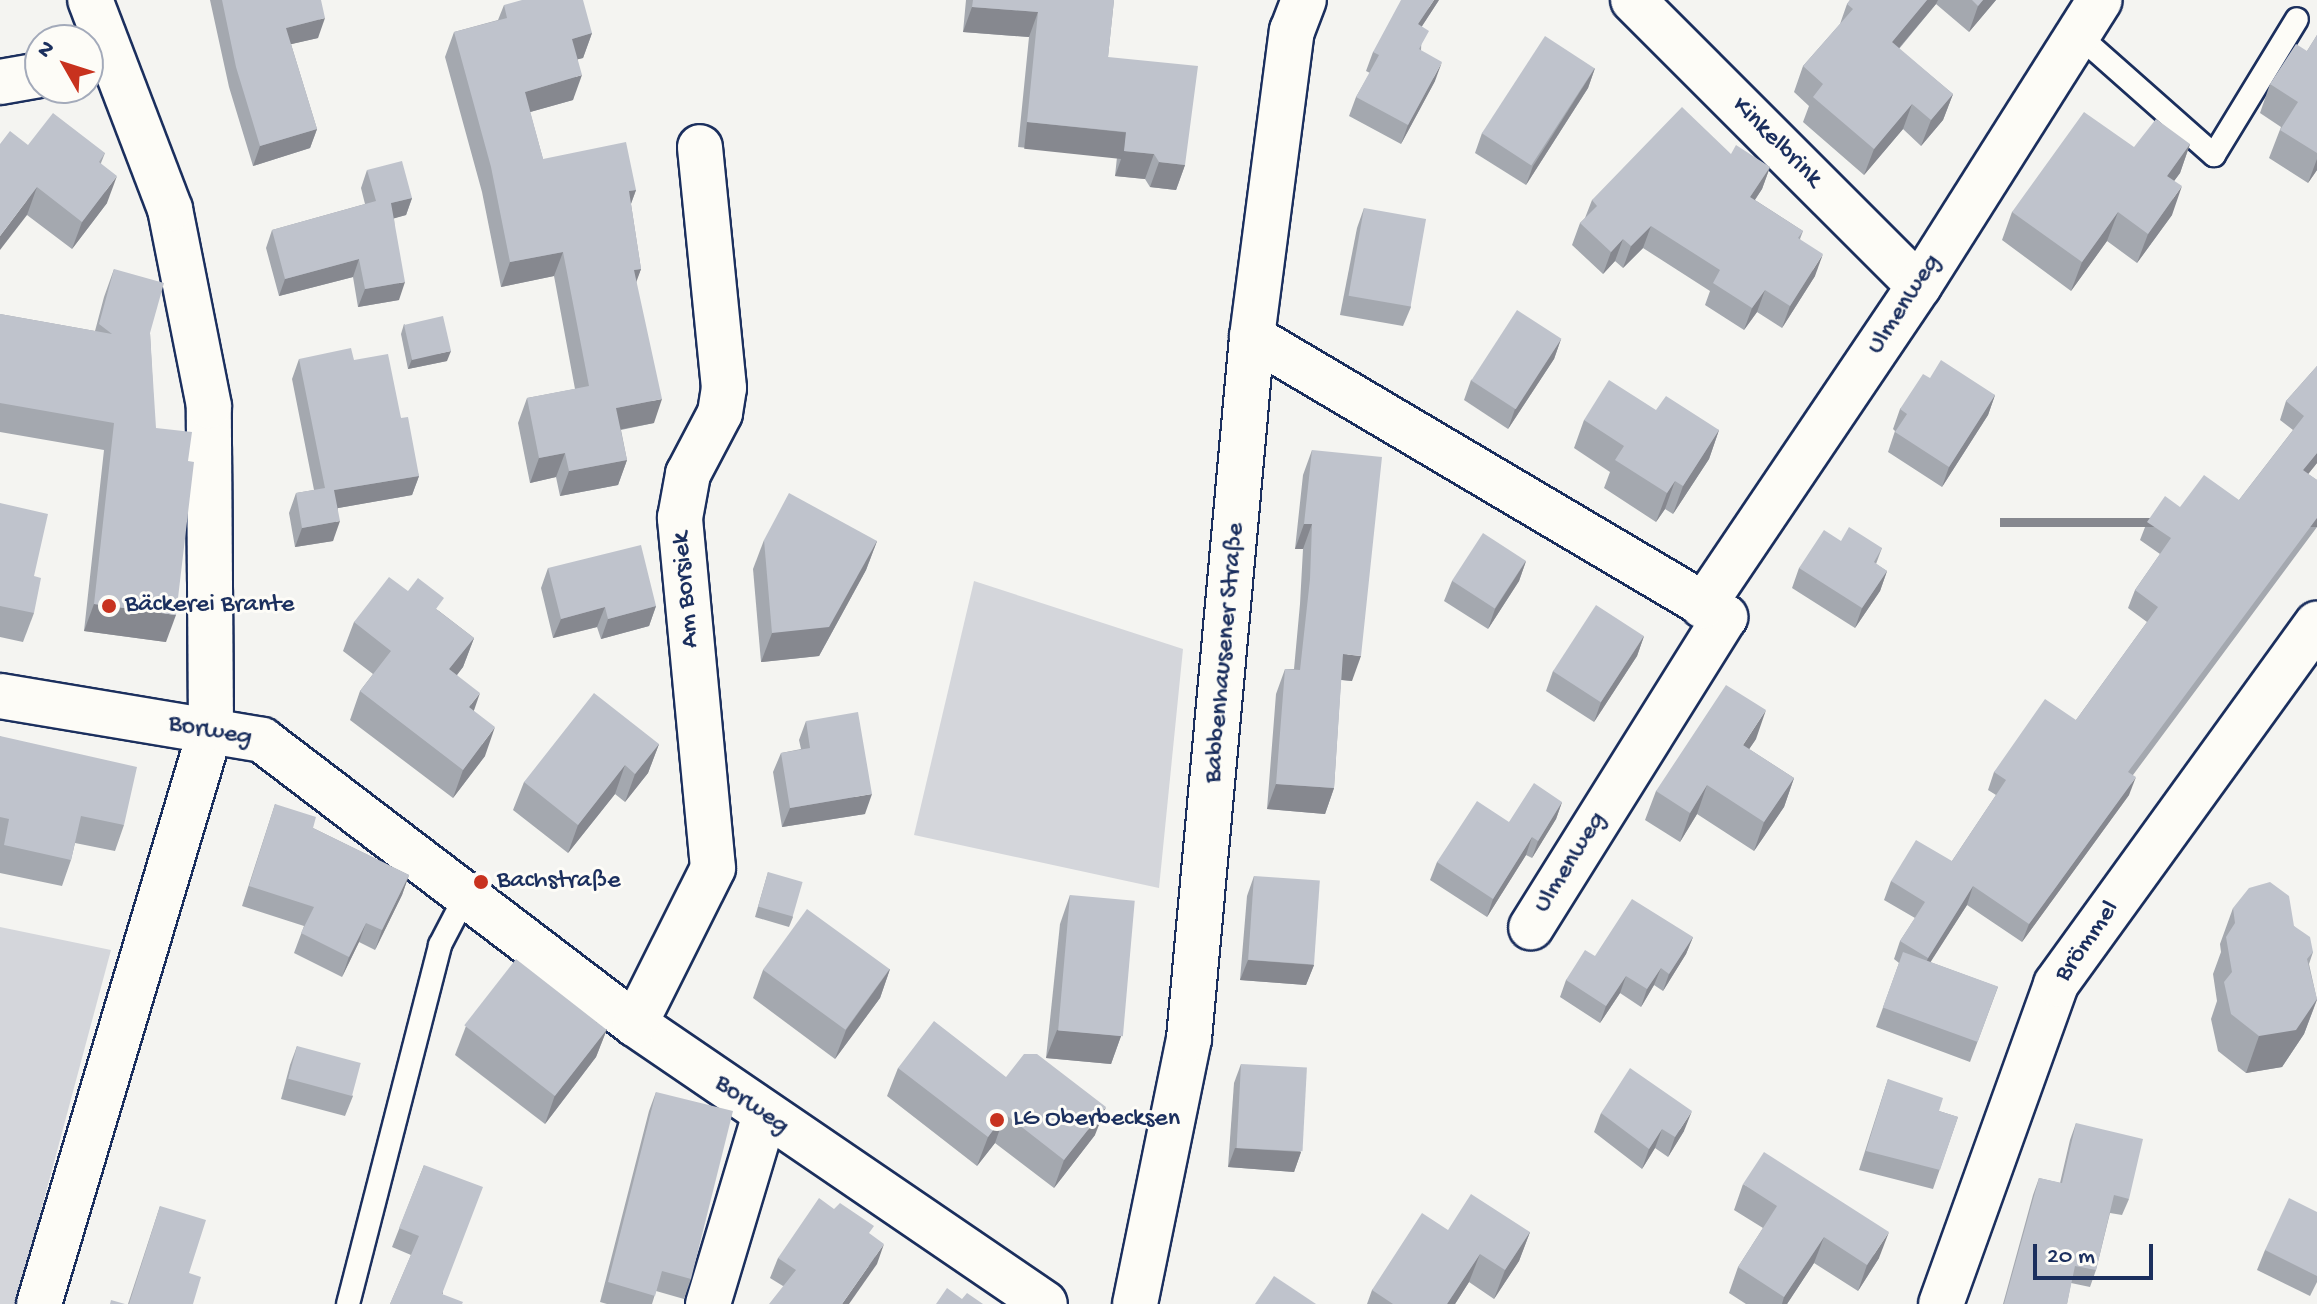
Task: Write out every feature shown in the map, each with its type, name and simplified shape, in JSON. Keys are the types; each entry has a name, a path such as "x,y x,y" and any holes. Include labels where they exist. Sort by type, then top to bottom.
{"street":[{"path":"90,0 94,24"},
{"name":"Babbenhausener Straße","path":"1135,1304 1189,1039 1252,337 1292,31 1304,0"},
{"name":"Kinkelbrink","path":"1633,0 1919,286"},
{"name":"Ulmenweg","path":"1703,606 1919,286 2088,17"},
{"path":"39,1304 211,728 209,406 170,209 104,66"},
{"path":"0,82 24,78"},
{"name":"Am Borsiek","path":"635,1024 713,868 680,518 688,474 720,413 724,388 700,147"},
{"name":"Ulmenweg","path":"1252,337 1725,617 1531,927"},
{"name":"Brömmel","path":"1941,1304 2056,984 2317,624"},
{"name":"Borweg","path":"0,696 211,728 262,740 635,1024 764,1117 1045,1304"},
{"path":"708,1304 764,1117"}],"lane":[{"path":"2088,17 2214,155 2297,19"},
{"path":"348,1304 440,945 466,895"}],"shaded area":[{"path":"974,581 1183,649 1159,888 914,835"},
{"path":"0,927 111,950 16,1304 0,1304"}],"building":[{"path":"222,0 321,0 325,18 286,28 317,129 260,146 236,67"},
{"path":"522,0 583,0 592,33 572,39 582,75 525,92 543,159 626,142 636,190 629,191 641,269 634,270 662,399 616,408 627,460 569,471 565,453 539,458 527,398 589,386 563,252 510,262 491,167 454,32 507,18 504,5"},
{"path":"973,0 1114,0 1108,57 1198,66 1185,165 1159,162 1154,154 1124,151 1126,132 1027,122 1038,12 972,7"},
{"path":"1401,0 1434,0 1418,24 1429,31 1419,49 1442,62 1408,125 1356,97 1379,55 1373,52"},
{"path":"1850,0 1927,0 1892,42 1953,94 1931,120 1912,104 1874,149 1813,97 1823,84 1803,66 1853,9 1847,4"},
{"path":"2317,35 2317,153 2280,130 2298,102 2270,84 2296,44 2307,51"},
{"path":"1545,36 1594,68 1531,165 1482,133"},
{"path":"1682,107 1731,154 1736,145 1770,167 1750,197 1803,231 1798,238 1823,254 1790,306 1765,290 1752,308 1713,283 1720,270 1651,226 1631,246 1623,239 1611,252 1580,223 1597,206 1592,200"},
{"path":"2084,112 2134,147 2156,119 2190,144 2167,176 2182,186 2148,234 2118,212 2082,262 2012,212"},
{"path":"53,113 105,153 99,162 117,176 82,222 37,187 0,236 0,144 10,131 28,145"},
{"path":"402,161 412,198 391,203 405,282 365,289 359,259 285,279 272,230 376,201 367,170"},
{"path":"1364,208 1426,219 1411,307 1349,296"},
{"path":"114,269 164,283 150,333 156,428 192,432 188,461 194,462 176,615 94,604 114,423 0,403 0,314 112,334 99,324"},
{"path":"1517,310 1561,339 1516,409 1471,380"},
{"path":"443,316 451,351 412,360 404,325"},
{"path":"351,348 354,360 388,354 401,418 408,417 419,476 334,490 340,521 302,528 296,493 325,488 299,359"},
{"path":"1941,360 1995,395 1949,467 1895,432 1907,414 1900,409 1923,374 1930,378"},
{"path":"2317,366 2317,453 2303,470 2317,480 2317,518 2128,772 2136,777 2029,924 1973,886 1928,958 1900,941 1925,902 1891,881 1916,840 1952,861 2006,780 1994,772 2045,699 2076,720 2158,607 2135,590 2171,538 2147,522 2165,496 2180,507 2204,475 2239,500 2304,416 2286,401"},
{"path":"1609,380 1656,410 1666,396 1719,430 1683,486 1675,481 1667,493 1615,460 1624,446 1584,420"},
{"path":"1312,450 1382,457 1361,656 1343,654 1334,788 1276,784 1285,669 1300,670 1310,579 1312,524 1304,524"},
{"path":"789,493 877,541 829,627 772,633 764,540"},
{"path":"0,503 48,514 34,576 41,578 34,613 0,606"},
{"path":"1849,527 1882,548 1874,562 1887,571 1862,608 1799,568 1824,530 1841,541"},
{"path":"1483,533 1526,561 1495,609 1452,581"},
{"path":"641,545 656,606 608,619 605,607 561,619 548,568"},
{"path":"389,577 408,591 418,578 444,598 436,609 474,638 449,669 480,693 469,707 495,727 463,770 360,691 391,651 354,622"},
{"path":"1596,605 1644,636 1601,702 1553,671"},
{"path":"1726,685 1766,710 1743,745 1794,778 1764,822 1707,785 1690,813 1656,791"},
{"path":"594,693 659,744 635,774 625,765 578,825 524,782"},
{"path":"858,712 872,794 790,808 781,753 810,748 806,721"},
{"path":"0,736 137,767 124,825 81,816 71,860 4,845 9,819 0,817"},
{"path":"1534,783 1562,802 1538,841 1532,837 1493,899 1437,862 1477,801 1509,822"},
{"path":"275,804 316,817 313,828 409,875 382,930 366,923 349,957 301,933 314,907 249,886"},
{"path":"768,872 803,882 793,917 758,907"},
{"path":"1254,876 1320,881 1314,964 1248,960"},
{"path":"2270,882 2289,896 2294,926 2310,937 2313,952 2307,959 2317,999 2296,1030 2259,1036 2231,1014 2224,982 2232,972 2226,937 2235,923 2233,908 2249,888"},
{"path":"1070,895 1135,901 1123,1036 1058,1030"},
{"path":"1632,899 1693,937 1669,974 1661,968 1647,989 1626,976 1606,1006 1566,980 1585,950 1595,956"},
{"path":"807,909 890,969 845,1030 763,970"},
{"path":"1903,952 1998,987 1978,1042 1883,1007"},
{"path":"516,959 607,1030 555,1096 464,1025"},
{"path":"934,1021 1006,1077 1024,1054 1037,1054 1106,1107 1064,1160 1005,1114 988,1137 898,1068"},
{"path":"297,1046 361,1063 352,1096 288,1079"},
{"path":"1241,1064 1307,1067 1303,1151 1237,1148"},
{"path":"1630,1068 1692,1111 1675,1137 1662,1129 1649,1149 1601,1113"},
{"path":"1888,1079 1943,1098 1939,1111 1958,1117 1940,1170 1866,1151"},
{"path":"656,1092 733,1111 691,1279 662,1271 655,1296 608,1282"},
{"path":"2076,1123 2143,1139 2129,1199 2114,1195 2096,1270 2075,1266 2067,1304 2004,1304 2039,1178 2062,1183"},
{"path":"1764,1152 1889,1232 1867,1265 1824,1237 1784,1297 1738,1267 1777,1206 1743,1184"},
{"path":"424,1165 483,1187 442,1294 462,1304 390,1304 419,1236 399,1228"},
{"path":"1471,1194 1530,1232 1505,1270 1480,1254 1447,1304 1393,1304 1372,1290 1422,1213 1448,1230"},
{"path":"819,1198 834,1209 840,1203 874,1226 869,1233 884,1244 842,1304 769,1304 796,1270 778,1258"},
{"path":"2289,1198 2317,1212 2317,1276 2265,1250"},
{"path":"160,1206 206,1220 189,1273 201,1277 193,1304 129,1304"},
{"path":"1274,1276 1316,1304 1255,1304"},
{"path":"947,1288 962,1299 967,1293 983,1304 936,1304"}],"place":[{"name":"Bäckerei Brante","path":"109,606"},
{"name":"Bachstraße","path":"481,882"},
{"name":"LG Oberbecksen","path":"997,1120"}]}
